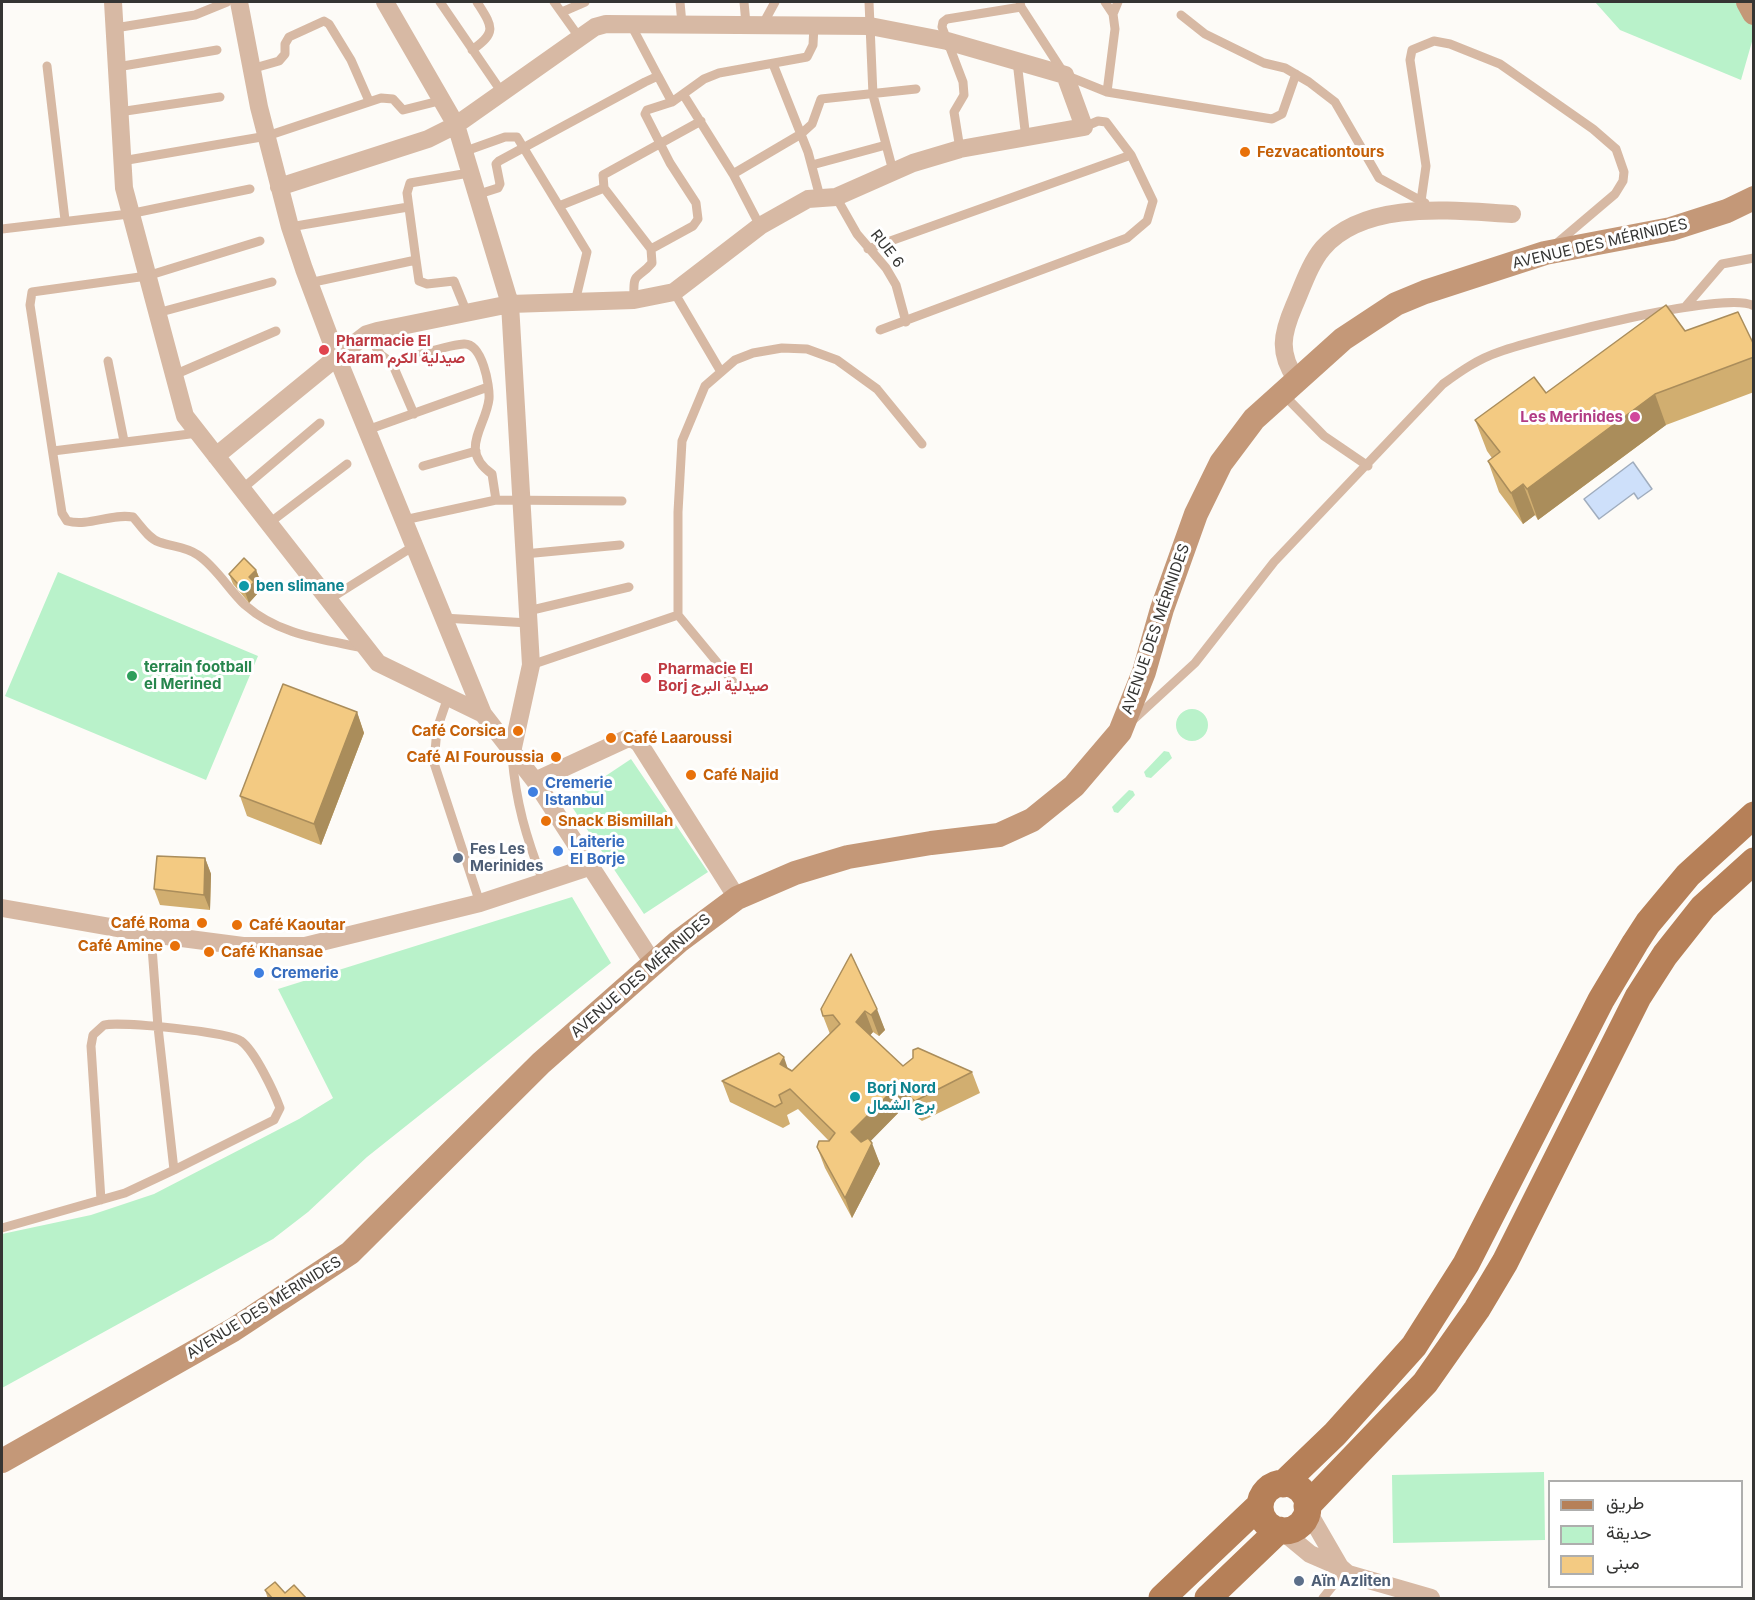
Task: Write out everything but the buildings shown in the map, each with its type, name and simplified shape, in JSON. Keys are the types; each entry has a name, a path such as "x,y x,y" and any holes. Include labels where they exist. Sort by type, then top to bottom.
{"main road":[{"path":"1748,2 1754,13"},
{"name":"AVENUE DES MÉRINIDES","path":"2,1461 233,1330 350,1253 541,1063 653,963 697,926 737,898 795,873 848,857 930,843 990,837 1032,820 1074,786 1120,732 1144,672 1162,609 1202,500 1233,445 1289,386 1343,339 1396,304 1545,253 1671,229 1727,211 1754,198"},
{"path":"1162,1599 1260,1505 1266,1492 1283,1484 1335,1434 1414,1346 1466,1264 1601,1000 1635,943 1648,923 1688,875 1754,815"},
{"path":"1208,1599 1280,1530 1299,1526 1307,1508 1425,1383 1499,1274 1638,997 1665,955 1703,907 1754,861"},
{"path":"1283,1484 1293,1485 1302,1492 1307,1508"},
{"path":"1260,1505 1265,1521 1280,1530"}],"street":[{"path":"113,2 122,161 129,214 184,416 378,663 483,714"},
{"path":"240,2 250,69 290,227 309,283 483,714 534,781 653,963"},
{"path":"385,2 456,125 510,304 531,665 512,752"},
{"path":"216,456 367,334 510,304 634,300 674,292 683,289 760,226 808,200 828,197 893,171 960,149 1084,127 1065,75 947,41 870,26 630,23 595,27 503,94 456,125 428,139 279,186"},
{"path":"1289,386 1283,352 1288,321 1323,248 1347,230 1384,214 1440,211 1512,214"},
{"path":"534,781 626,739 633,738 639,743 737,898"},
{"path":"2,908 151,934 243,946 305,946 480,903 589,867"},
{"path":"1307,1508 1344,1571"},
{"path":"1280,1530 1310,1554 1344,1571 1431,1599"}],"lane":[{"path":"115,28 195,15 227,2"},
{"path":"440,2 503,94"},
{"path":"472,50 490,34 491,28 477,2"},
{"path":"554,2 579,37"},
{"path":"562,12 585,2"},
{"path":"680,2 682,24"},
{"path":"744,2 754,24 775,2"},
{"path":"869,2 873,93 893,171"},
{"path":"1105,2 1113,14 1115,30 1107,92"},
{"path":"1113,14 1118,2"},
{"path":"960,149 954,112 964,95 963,82 942,27 947,19 1020,4 1065,75 1107,92 1272,119 1282,114 1296,74"},
{"path":"1181,15 1205,34 1264,63 1285,68 1296,74 1335,102 1379,178 1440,211"},
{"path":"250,69 279,61 285,54 285,44 289,37 324,21 329,24 351,60 369,101"},
{"path":"630,23 672,102"},
{"path":"651,249 693,226 698,219 696,203 644,118 647,110 672,102 704,79 719,73 807,57 813,45 813,25"},
{"path":"1421,201 1426,166 1410,60 1412,50 1434,41 1450,44 1500,64 1593,129 1616,149 1622,161 1623,181 1615,194 1545,253"},
{"path":"117,67 217,50"},
{"path":"1017,61 1026,139"},
{"name":"RUE 6","path":"773,64 812,165 828,197 868,249 886,268 896,285 906,322"},
{"path":"46,66 65,220"},
{"path":"476,195 498,188 500,184 496,164 499,161 658,76"},
{"path":"733,174 801,134 812,124 821,99 916,89"},
{"path":"683,94 733,174 760,226"},
{"path":"119,112 220,97"},
{"path":"122,161 267,136 369,101 393,99 403,110 409,110 442,100"},
{"path":"634,300 633,281 636,274 652,263 651,249 604,188 602,178 604,173 701,121"},
{"path":"880,330 1127,238 1147,221 1153,201 1131,155 1106,122 1098,121 1084,127"},
{"path":"463,152 517,136 587,252 575,303"},
{"path":"812,165 886,145"},
{"path":"868,249 1131,155"},
{"path":"467,313 454,281 427,284 419,281 407,193 410,183 469,173"},
{"path":"560,206 604,188"},
{"path":"2,229 129,214 250,189"},
{"path":"290,227 408,207"},
{"path":"260,241 147,276 32,291 30,305 62,513 67,521 77,524 125,515 133,517 149,536 158,542 188,548 201,557 240,599 267,623 284,631 366,648"},
{"path":"1686,306 1722,264 1754,258"},
{"path":"309,283 416,260"},
{"path":"157,313 272,282"},
{"path":"674,292 720,372"},
{"path":"1120,732 1195,663 1274,562 1368,466 1443,384 1473,363 1500,351 1686,306 1735,301 1754,306"},
{"path":"174,375 276,331"},
{"path":"367,334 381,355 392,363 414,414"},
{"path":"392,363 464,344 471,345 480,357 488,387 488,403 476,436 476,451 483,469 492,474 496,500"},
{"path":"735,684 678,615 678,512 682,441 705,386 735,360 753,353 782,348 807,350 837,360 877,389 922,444"},
{"path":"108,362 124,441"},
{"path":"1289,386 1324,436 1368,466"},
{"path":"367,430 488,387"},
{"path":"242,489 320,423"},
{"path":"53,451 198,433"},
{"path":"423,466 476,451"},
{"path":"268,524 347,464"},
{"path":"404,520 496,500 622,501"},
{"path":"525,554 620,545"},
{"path":"328,600 414,546"},
{"path":"444,618 528,617 630,587"},
{"path":"531,665 678,615"},
{"path":"448,697 437,729 434,763 480,903"},
{"path":"512,752 518,808 524,834 543,881"},
{"path":"151,934 158,1027 174,1170"},
{"path":"2,1228 101,1200 125,1193 274,1120 280,1108 250,1051 239,1039 158,1027 109,1023 97,1029 93,1035 101,1200"},
{"path":"1323,1599 1344,1571"}],"green space":[{"path":"1595,2 1753,2 1753,38 1741,80 1620,30"},
{"name":"terrain football el Merined","path":"58,572 258,656 206,780 5,696"},
{"path":"1192,709 1203,714 1208,725 1203,736 1192,741 1181,736 1176,725 1181,714"},
{"path":"1164,751 1169,752 1172,758 1151,778 1146,777 1144,772"},
{"path":"631,759 708,872 644,914 568,801"},
{"path":"1129,790 1135,795 1118,813 1114,812 1112,807"},
{"path":"572,897 611,963 367,1157 308,1212 273,1239 2,1388 2,1234 91,1215 154,1194 299,1119 333,1098 278,989"},
{"path":"1544,1472 1545,1540 1393,1543 1392,1475"}],"water":[{"path":"1633,462 1652,489 1638,499 1634,493 1599,519 1584,499"}],"place":[{"name":"Fezvacationtours","path":"1245,152"},
{"name":"Pharmacie El Karam صيدلية الكرم","path":"324,350"},
{"name":"Les Merinides","path":"1635,417"},
{"name":"ben slimane","path":"244,586"},
{"name":"terrain football el Merined","path":"132,676"},
{"name":"Pharmacie El Borj صيدلية البرج","path":"646,678"},
{"name":"Café Corsica","path":"518,731"},
{"name":"Café Laaroussi","path":"611,738"},
{"name":"Café Al Fouroussia","path":"556,757"},
{"name":"Café Najid","path":"691,775"},
{"name":"Cremerie Istanbul","path":"533,792"},
{"name":"Snack Bismillah","path":"546,821"},
{"name":"Laiterie El Borje","path":"558,851"},
{"name":"Fes Les Merinides","path":"458,858"},
{"name":"Café Roma","path":"202,923"},
{"name":"Café Kaoutar","path":"237,925"},
{"name":"Café Amine","path":"175,946"},
{"name":"Café Khansae","path":"209,952"},
{"name":"Cremerie","path":"259,973"},
{"name":"Borj Nord برج الشمال","path":"855,1097"},
{"name":"Aïn Azliten","path":"1299,1581"}]}
